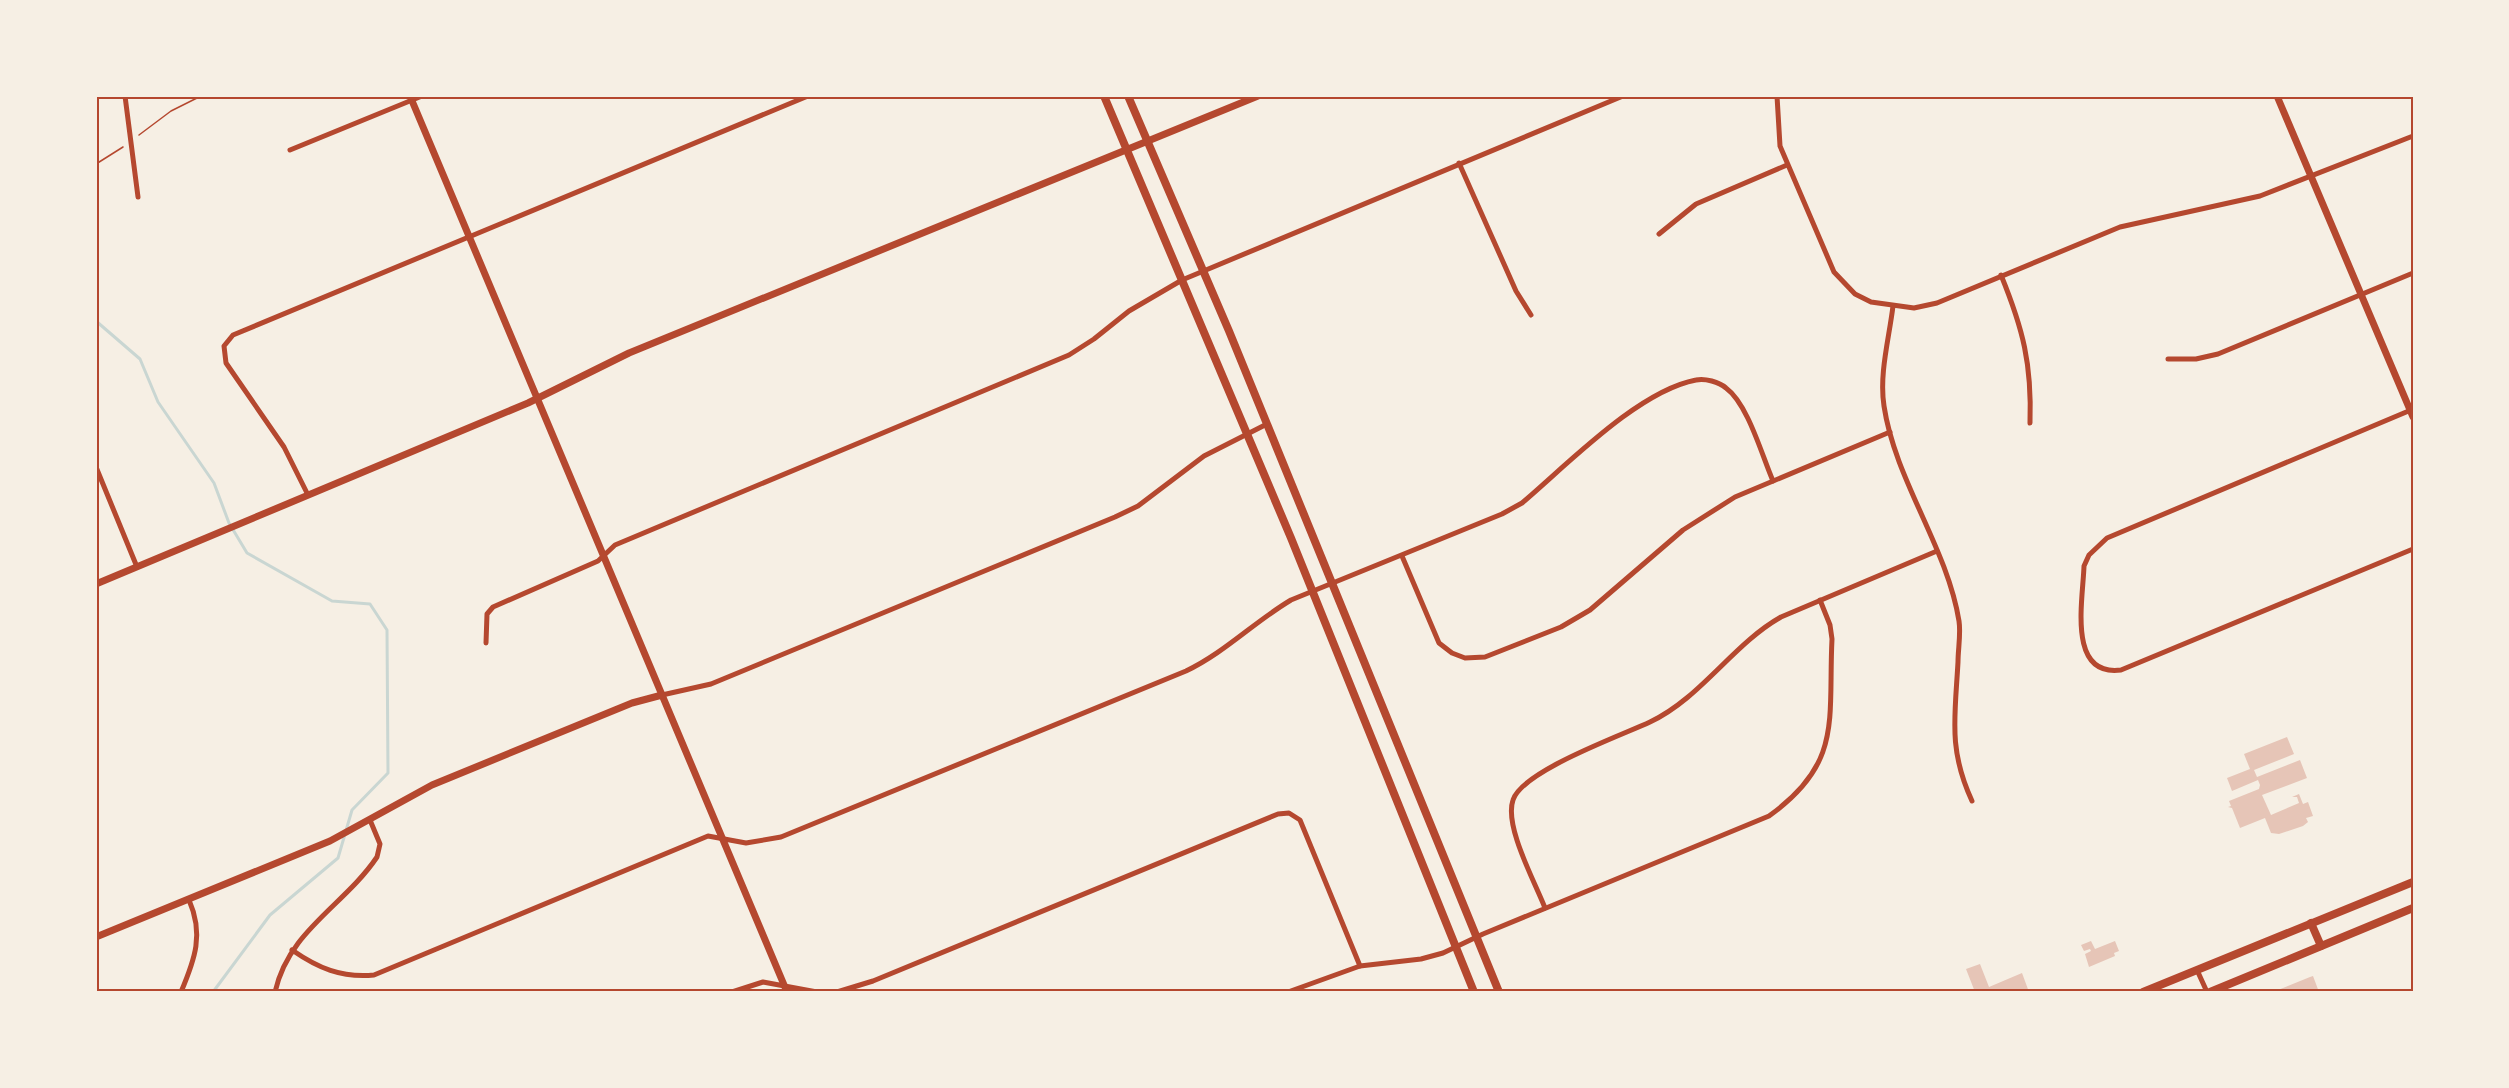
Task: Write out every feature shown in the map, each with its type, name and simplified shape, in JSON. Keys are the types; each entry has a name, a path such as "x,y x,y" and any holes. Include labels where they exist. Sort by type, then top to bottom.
{"main road":[{"path":"1104,96 1248,433 1474,992"},
{"path":"1128,96 1267,424 1499,992"},
{"path":"2144,992 2413,882"},
{"path":"2208,992 2413,908"},
{"path":"2311,923 2321,946"}],"street":[{"path":"125,96 138,197"},
{"path":"290,150 411,98 422,96"},
{"path":"308,495 285,447 226,363 223,353 227,340 233,335 808,96"},
{"path":"96,584 539,398 629,353 1258,96"},
{"path":"486,642 488,614 493,607 598,561 615,545 1069,355 1095,339 1129,310 1182,280 1623,96"},
{"path":"1778,96 1780,146 1834,272 1856,294 1871,302 1914,308 1936,303 2120,228 2221,207 2312,177 2413,136"},
{"path":"2277,96 2412,412 2107,538 2093,550 2084,566 2083,648 2096,666 2108,672 2121,670 2413,549"},
{"path":"411,98 786,989"},
{"path":"1459,163 1516,291 1531,315"},
{"path":"1659,234 1696,204 1787,165"},
{"path":"2168,359 2196,359 2218,354 2413,273"},
{"path":"2001,275 2019,318 2027,349 2030,423"},
{"path":"1893,306 1883,374 1884,404 1890,432 1952,588 1959,624 1954,746 1962,780 1972,801"},
{"path":"292,950 323,969 345,976 385,972 708,836 746,843 781,837 1186,671 1219,652 1262,617 1291,600 1402,556 1522,503 1625,416 1671,388 1698,379 1716,382 1727,388 1740,403 1773,482"},
{"path":"96,938 330,841 432,785 632,703 711,684 1115,517 1138,506 1204,456 1267,424"},
{"path":"1402,556 1439,643 1452,653 1465,658 1485,657 1561,627 1590,610 1683,531 1735,498 1890,432"},
{"path":"96,467 137,567"},
{"path":"1545,908 1511,821 1512,801 1520,788 1544,771 1653,721 1681,703 1761,628 1820,600 1937,551"},
{"path":"1288,992 1360,966 1421,959 1457,948 1545,908 1769,816 1799,793 1822,757 1828,729 1832,639 1830,625 1820,600"},
{"path":"837,992 873,981 1278,814 1289,813 1300,820 1360,966"},
{"path":"275,992 283,966 292,950 311,925 360,878 377,857 380,844 366,822"},
{"path":"181,992 198,944 198,926 189,900"},
{"path":"2197,970 2208,992"},
{"path":"732,992 763,982 786,989 817,992"}],"path":[{"path":"96,164 171,111 201,96"}],"building":[{"path":"2287,737 2294,754 2254,770 2257,777 2300,760 2307,778 2262,795 2271,815 2299,803 2297,797 2292,797 2299,794 2303,804 2308,802 2313,816 2306,818 2308,822 2303,826 2279,834 2271,833 2265,818 2240,828 2232,808 2228,807 2231,806 2229,801 2259,789 2260,785 2258,780 2232,791 2227,778 2250,769 2244,754"},
{"path":"2091,941 2095,949 2115,941 2119,951 2114,953 2115,956 2089,967 2085,954 2091,951 2090,949 2084,951 2081,945"},
{"path":"1980,964 1989,987 2022,973 2029,992 1975,992 1966,969"},
{"path":"2313,976 2319,992 2273,992 2310,977"}],"waterway":[{"path":"96,321 140,359 158,402 214,483 229,523 247,553 332,601 370,604 387,630 388,773 352,810 338,858 270,915 213,992"}]}
